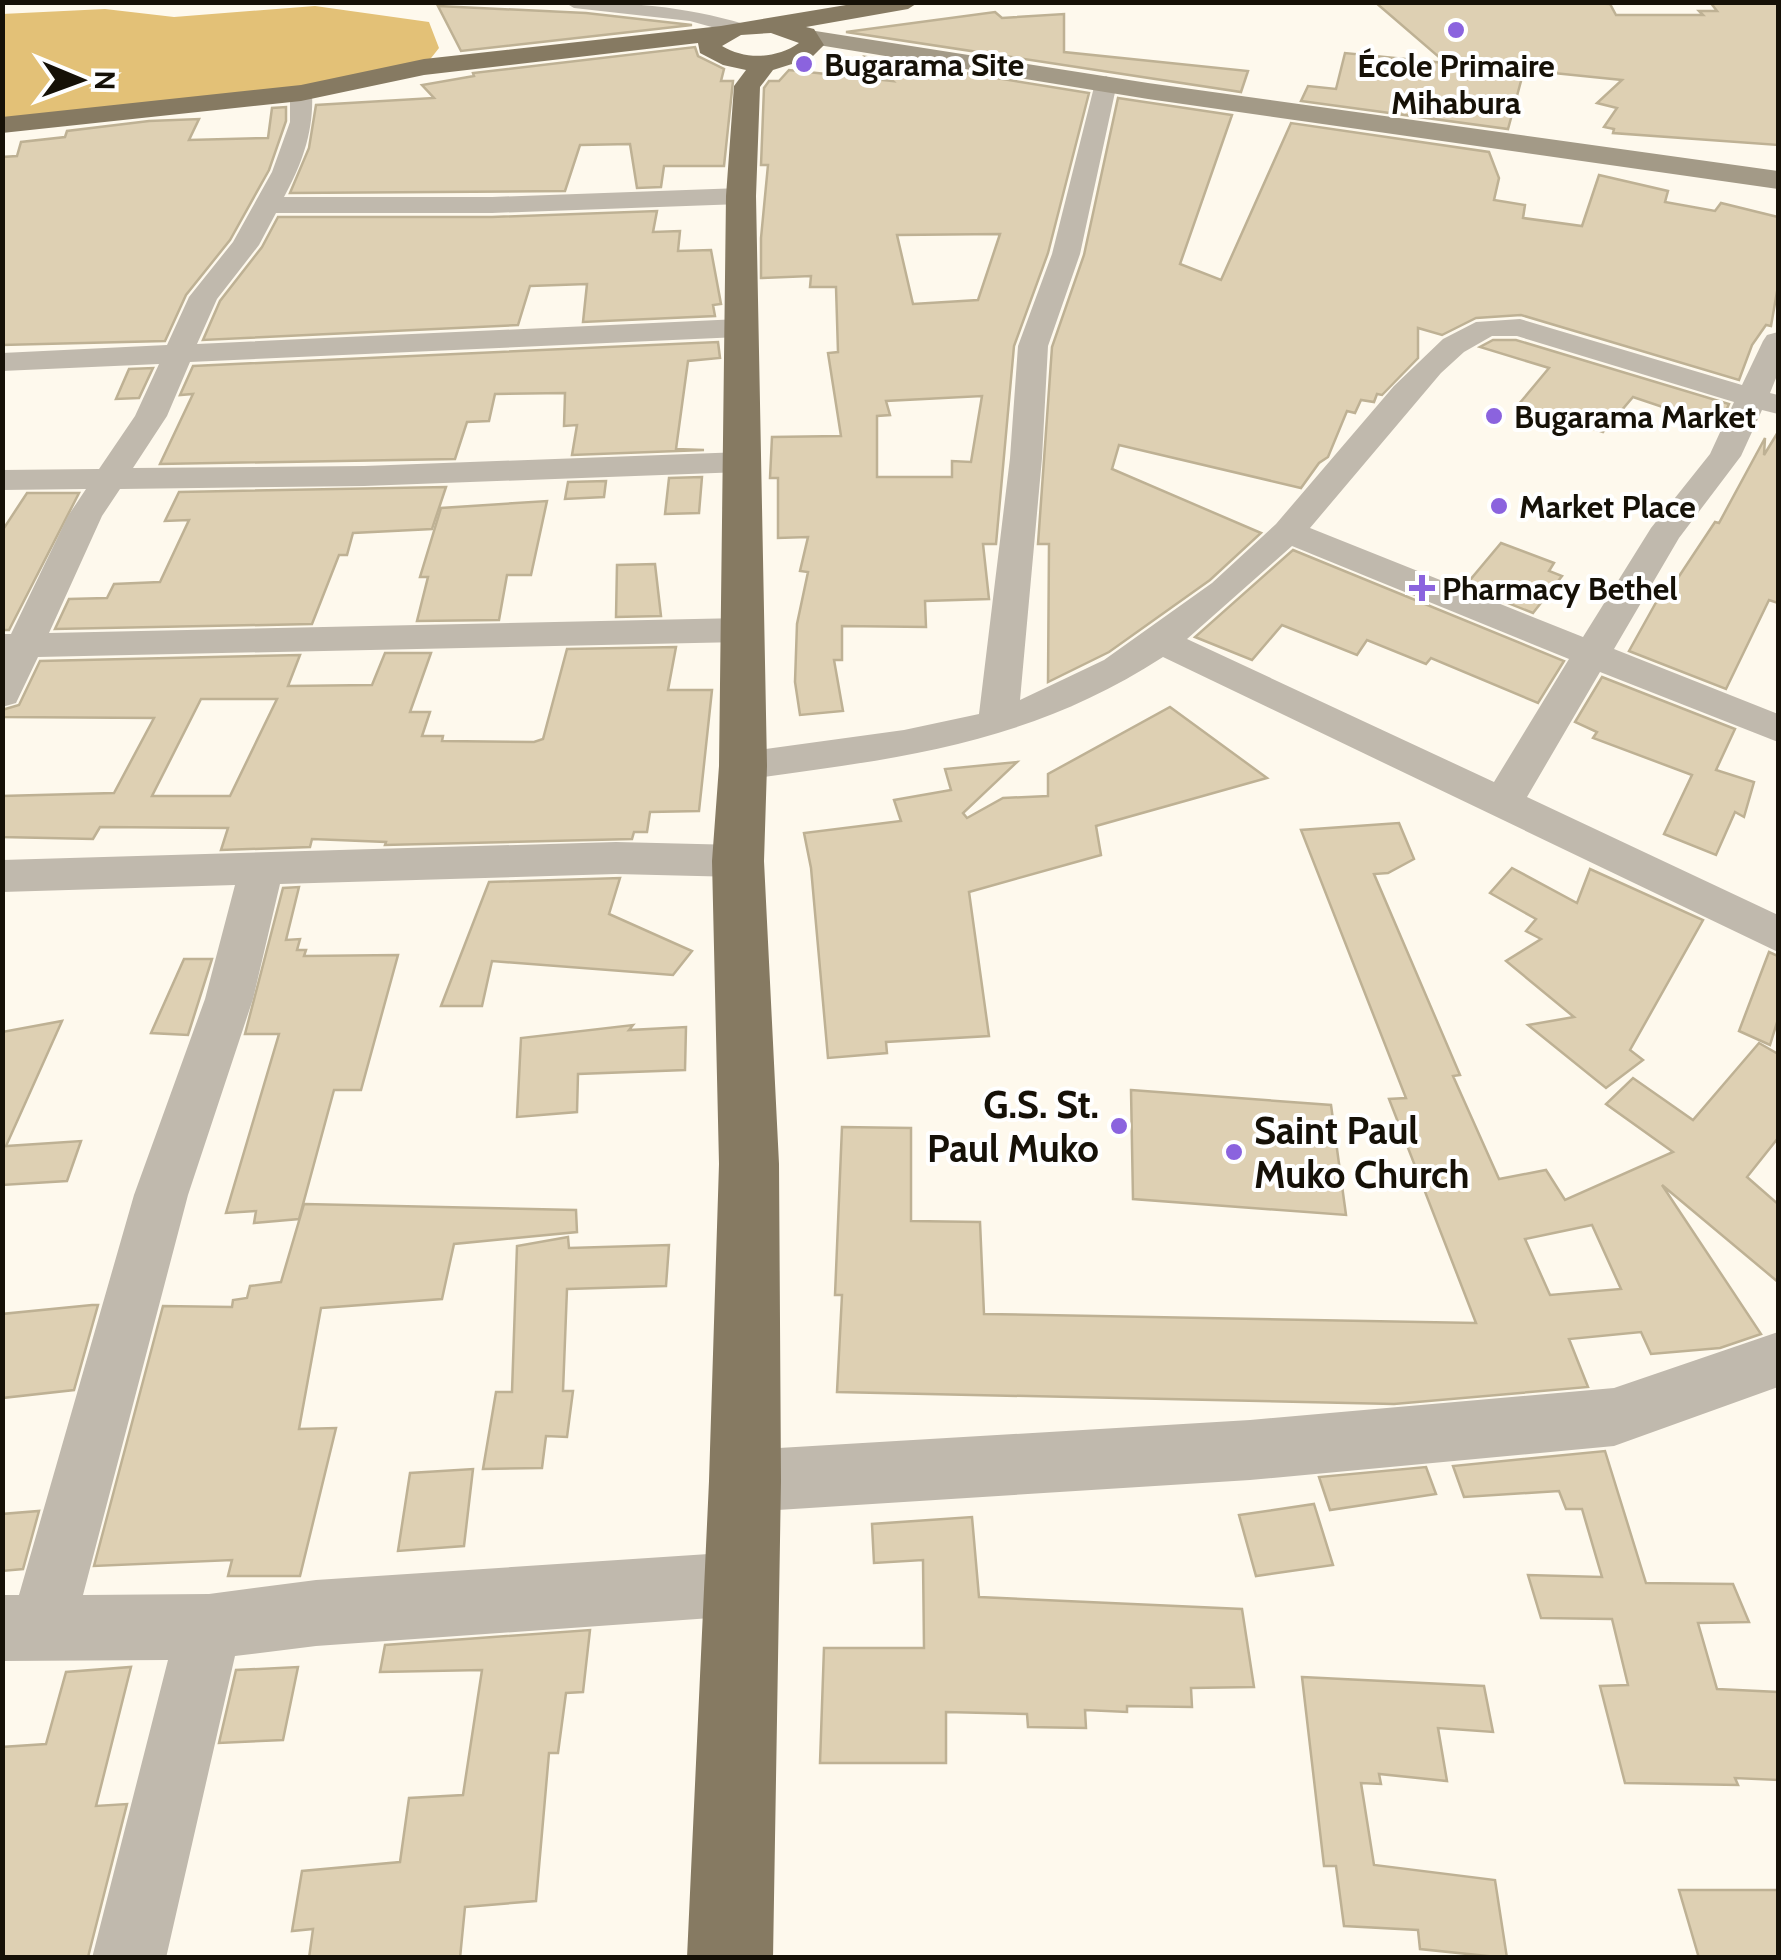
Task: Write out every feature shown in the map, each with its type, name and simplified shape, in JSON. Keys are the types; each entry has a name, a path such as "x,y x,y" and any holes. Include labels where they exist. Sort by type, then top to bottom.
{"highway":[{"path":"735,54 772,26 908,2"},
{"path":"772,26 806,45"},
{"path":"2,125 301,93 424,68 626,43 735,54 806,45"},
{"path":"730,1958 745,1481 749,1164 738,861 743,766 739,328 742,196 735,54"}],"main road":[{"path":"806,45 880,49 1778,180"}],"street":[{"path":"574,2 692,15 735,54"},
{"path":"998,722 1026,458 1033,346 1066,254 1106,83"},
{"path":"2,694 15,646 85,516 152,416 203,297 245,245 268,205 297,145 302,122 301,93"},
{"path":"268,205 492,205 742,196"},
{"path":"743,766 895,744 998,722 1050,703 1096,680 1159,640 1229,587 1288,532 1422,378 1456,343 1476,332 1498,326 1520,328 1766,401"},
{"path":"2,362 739,328"},
{"path":"1502,803 1664,535 1766,401 1764,368 1778,341"},
{"path":"2,480 364,476 742,462"},
{"path":"1288,532 1778,728"},
{"path":"15,646 741,630"},
{"path":"1159,640 1778,935"},
{"path":"2,876 261,872 616,858 738,861"},
{"path":"261,872 229,999 161,1194 84,1484 22,1626 210,1627 316,1613 739,1584"},
{"path":"745,1481 1250,1450 1614,1417 1778,1360"},
{"path":"129,1958 210,1627"}],"shaded area":[{"path":"315,6 429,22 439,48 424,67 301,93 3,125 2,14 105,9 174,17"}],"building":[{"path":"1375,2 1570,2 1610,4 1616,15 1703,15 1699,11 1717,11 1710,2 1778,2 1778,145 1613,133 1614,129 1604,127 1617,108 1597,103 1622,80 1524,70 1508,129 1301,101 1308,86 1336,89 1345,53 1446,63"},
{"path":"438,6 586,13 692,25 461,51"},
{"path":"995,12 1002,18 1064,14 1064,52 1248,71 1241,92 846,32"},
{"path":"695,47 698,56 724,69 721,81 733,81 724,166 664,166 661,187 637,188 630,144 580,145 565,191 290,193 309,148 316,105 434,98 422,85 474,76 473,73"},
{"path":"866,57 1089,93 1048,253 1014,346 996,544 983,544 989,599 925,601 926,627 842,626 842,660 834,660 843,711 800,715 795,682 797,624 808,572 800,571 808,537 778,538 778,478 770,478 772,437 841,436 828,353 838,352 836,287 810,287 811,276 761,278 768,165 761,165 764,88 769,81 779,81 789,70 893,81","holes":["1000,234 978,300 913,304 897,235","982,396 971,462 952,461 952,477 877,477 877,416 890,415 886,401"]},
{"path":"1118,98 1232,115 1180,264 1221,280 1291,123 1489,152 1499,178 1494,200 1525,205 1523,218 1582,226 1599,175 1668,191 1665,202 1715,211 1721,203 1778,217 1778,286 1771,326 1766,325 1752,345 1739,380 1521,315 1476,318 1442,335 1418,328 1418,358 1382,395 1377,394 1374,402 1361,400 1355,413 1347,411 1328,457 1301,488 1119,445 1112,469 1261,533 1210,580 1109,652 1048,682 1049,544 1038,544 1052,347 1084,255"},
{"path":"286,107 286,121 269,170 230,240 186,295 165,341 2,345 2,157 17,156 21,142 65,137 67,131 149,121 199,119 189,140 268,138 272,108"},
{"path":"657,211 653,232 680,231 678,251 711,250 721,304 713,305 715,316 583,322 587,284 530,286 518,325 203,340 220,301 262,247 278,217 492,217"},
{"path":"1493,340 1516,340 1729,404 1719,426 1633,397 1603,432 1519,404 1549,368 1480,347"},
{"path":"718,342 720,358 688,361 676,449 704,450 572,455 577,425 564,426 565,393 495,394 489,421 467,422 455,459 160,464 193,394 180,395 193,366"},
{"path":"153,368 139,398 116,399 129,369"},
{"path":"1778,432 1778,603 1769,600 1726,689 1629,651 1659,597 1664,599 1715,522 1719,523 1765,438 1764,455"},
{"path":"702,477 699,513 665,514 669,478"},
{"path":"606,481 604,497 565,499 568,482"},
{"path":"446,487 432,529 353,533 347,555 339,555 312,624 55,629 69,599 107,598 114,584 160,582 189,520 165,521 179,492"},
{"path":"27,493 79,493 9,630 2,630 2,531"},
{"path":"547,501 531,575 507,575 499,620 417,621 428,577 420,577 441,508"},
{"path":"1501,543 1554,563 1549,571 1562,576 1533,613 1465,586"},
{"path":"1293,550 1564,661 1538,703 1431,658 1426,664 1367,640 1357,655 1282,625 1252,660 1195,637"},
{"path":"655,564 661,616 616,617 617,565"},
{"path":"676,647 668,690 712,690 699,811 650,812 647,832 634,832 632,839 385,845 386,842 312,839 310,847 221,850 228,828 100,827 93,839 2,837 2,796 114,793 154,718 2,717 2,710 19,705 40,661 300,655 288,686 372,685 385,653 431,653 410,712 430,712 422,736 443,736 442,741 534,742 543,739 567,649","holes":["201,699 277,699 230,796 152,796"]},
{"path":"1602,677 1735,729 1716,770 1754,782 1744,817 1735,812 1716,855 1664,834 1692,775 1593,738 1597,732 1575,722"},
{"path":"1170,707 1267,778 1096,826 1101,855 969,892 989,1036 886,1042 887,1053 828,1058 811,868 804,833 901,821 894,800 951,790 945,769 1017,762 963,813 967,818 1003,798 1048,796 1048,774"},
{"path":"1399,823 1414,859 1388,873 1374,874 1460,1075 1453,1076 1499,1179 1546,1170 1565,1200 1673,1152 1606,1104 1633,1078 1693,1120 1759,1043 1778,1054 1778,1138 1747,1177 1778,1204 1778,1282 1662,1185 1761,1334 1720,1348 1651,1354 1641,1332 1569,1339 1588,1387 1394,1404 837,1392 842,1295 835,1295 842,1127 911,1128 911,1221 980,1222 984,1314 1476,1323 1389,1099 1406,1098 1301,830","holes":["1592,1225 1621,1289 1550,1295 1525,1239"]},
{"path":"1512,868 1577,903 1590,869 1703,920 1630,1050 1643,1060 1606,1088 1528,1025 1574,1017 1506,961 1541,939 1526,931 1536,919 1490,893"},
{"path":"620,878 609,914 692,951 673,975 492,961 482,1006 441,1006 489,882"},
{"path":"299,887 286,940 300,939 297,950 306,950 304,956 398,955 361,1090 334,1090 299,1219 254,1223 256,1211 226,1213 279,1034 245,1034 283,888"},
{"path":"1769,952 1778,956 1778,1019 1770,1045 1739,1031"},
{"path":"184,959 212,959 188,1035 151,1033"},
{"path":"62,1021 6,1146 81,1141 67,1181 2,1185 2,1032"},
{"path":"633,1025 629,1030 686,1027 685,1070 578,1074 577,1112 517,1117 521,1038"},
{"name":"Saint Paul Muko Church","path":"1131,1090 1331,1105 1346,1215 1133,1199"},
{"path":"304,1204 576,1210 577,1232 454,1244 442,1299 321,1308 299,1429 336,1428 300,1576 228,1576 232,1560 94,1566 163,1306 232,1307 233,1300 247,1298 250,1286 281,1282"},
{"path":"568,1237 569,1248 669,1245 666,1286 567,1289 563,1391 573,1391 567,1437 546,1436 542,1468 483,1469 496,1392 512,1392 517,1246"},
{"path":"98,1305 74,1390 2,1398 2,1314"},
{"path":"1605,1451 1646,1583 1733,1584 1749,1622 1698,1623 1717,1689 1778,1692 1778,1780 1735,1778 1738,1785 1625,1783 1600,1686 1628,1685 1612,1619 1541,1618 1528,1575 1602,1577 1582,1509 1566,1509 1559,1491 1464,1497 1453,1466"},
{"path":"1426,1467 1436,1494 1330,1510 1319,1477"},
{"path":"473,1469 464,1546 398,1551 410,1473"},
{"path":"1314,1504 1333,1565 1256,1576 1239,1515"},
{"path":"39,1511 23,1569 2,1571 2,1514"},
{"path":"972,1517 979,1597 1242,1609 1254,1687 1191,1688 1192,1707 1127,1706 1127,1712 1085,1710 1086,1728 1028,1727 1027,1714 946,1712 946,1763 820,1763 824,1648 924,1648 923,1560 874,1563 872,1524"},
{"path":"590,1630 583,1692 566,1693 558,1753 549,1753 536,1901 465,1907 460,1958 309,1958 313,1929 292,1931 302,1871 400,1862 409,1798 463,1795 482,1670 380,1672 385,1645"},
{"path":"131,1667 96,1806 127,1804 88,1957 2,1958 2,1747 46,1744 66,1672"},
{"path":"298,1667 283,1740 219,1743 236,1670"},
{"path":"1302,1677 1484,1686 1493,1732 1438,1728 1447,1781 1379,1774 1381,1784 1361,1783 1374,1865 1495,1880 1507,1958 1420,1949 1418,1930 1344,1926 1336,1866 1324,1866"},
{"path":"1679,1890 1778,1890 1778,1958 1699,1958"}],"place":[{"name":"École Primaire Mihabura","path":"1456,30"},
{"name":"Bugarama Site","path":"804,64"},
{"name":"Bugarama Market","path":"1494,416"},
{"name":"Market Place","path":"1499,506"},
{"name":"Pharmacy Bethel","path":"1422,588"},
{"name":"G.S. St. Paul Muko","path":"1119,1126"},
{"name":"Saint Paul Muko Church","path":"1234,1152"}]}
